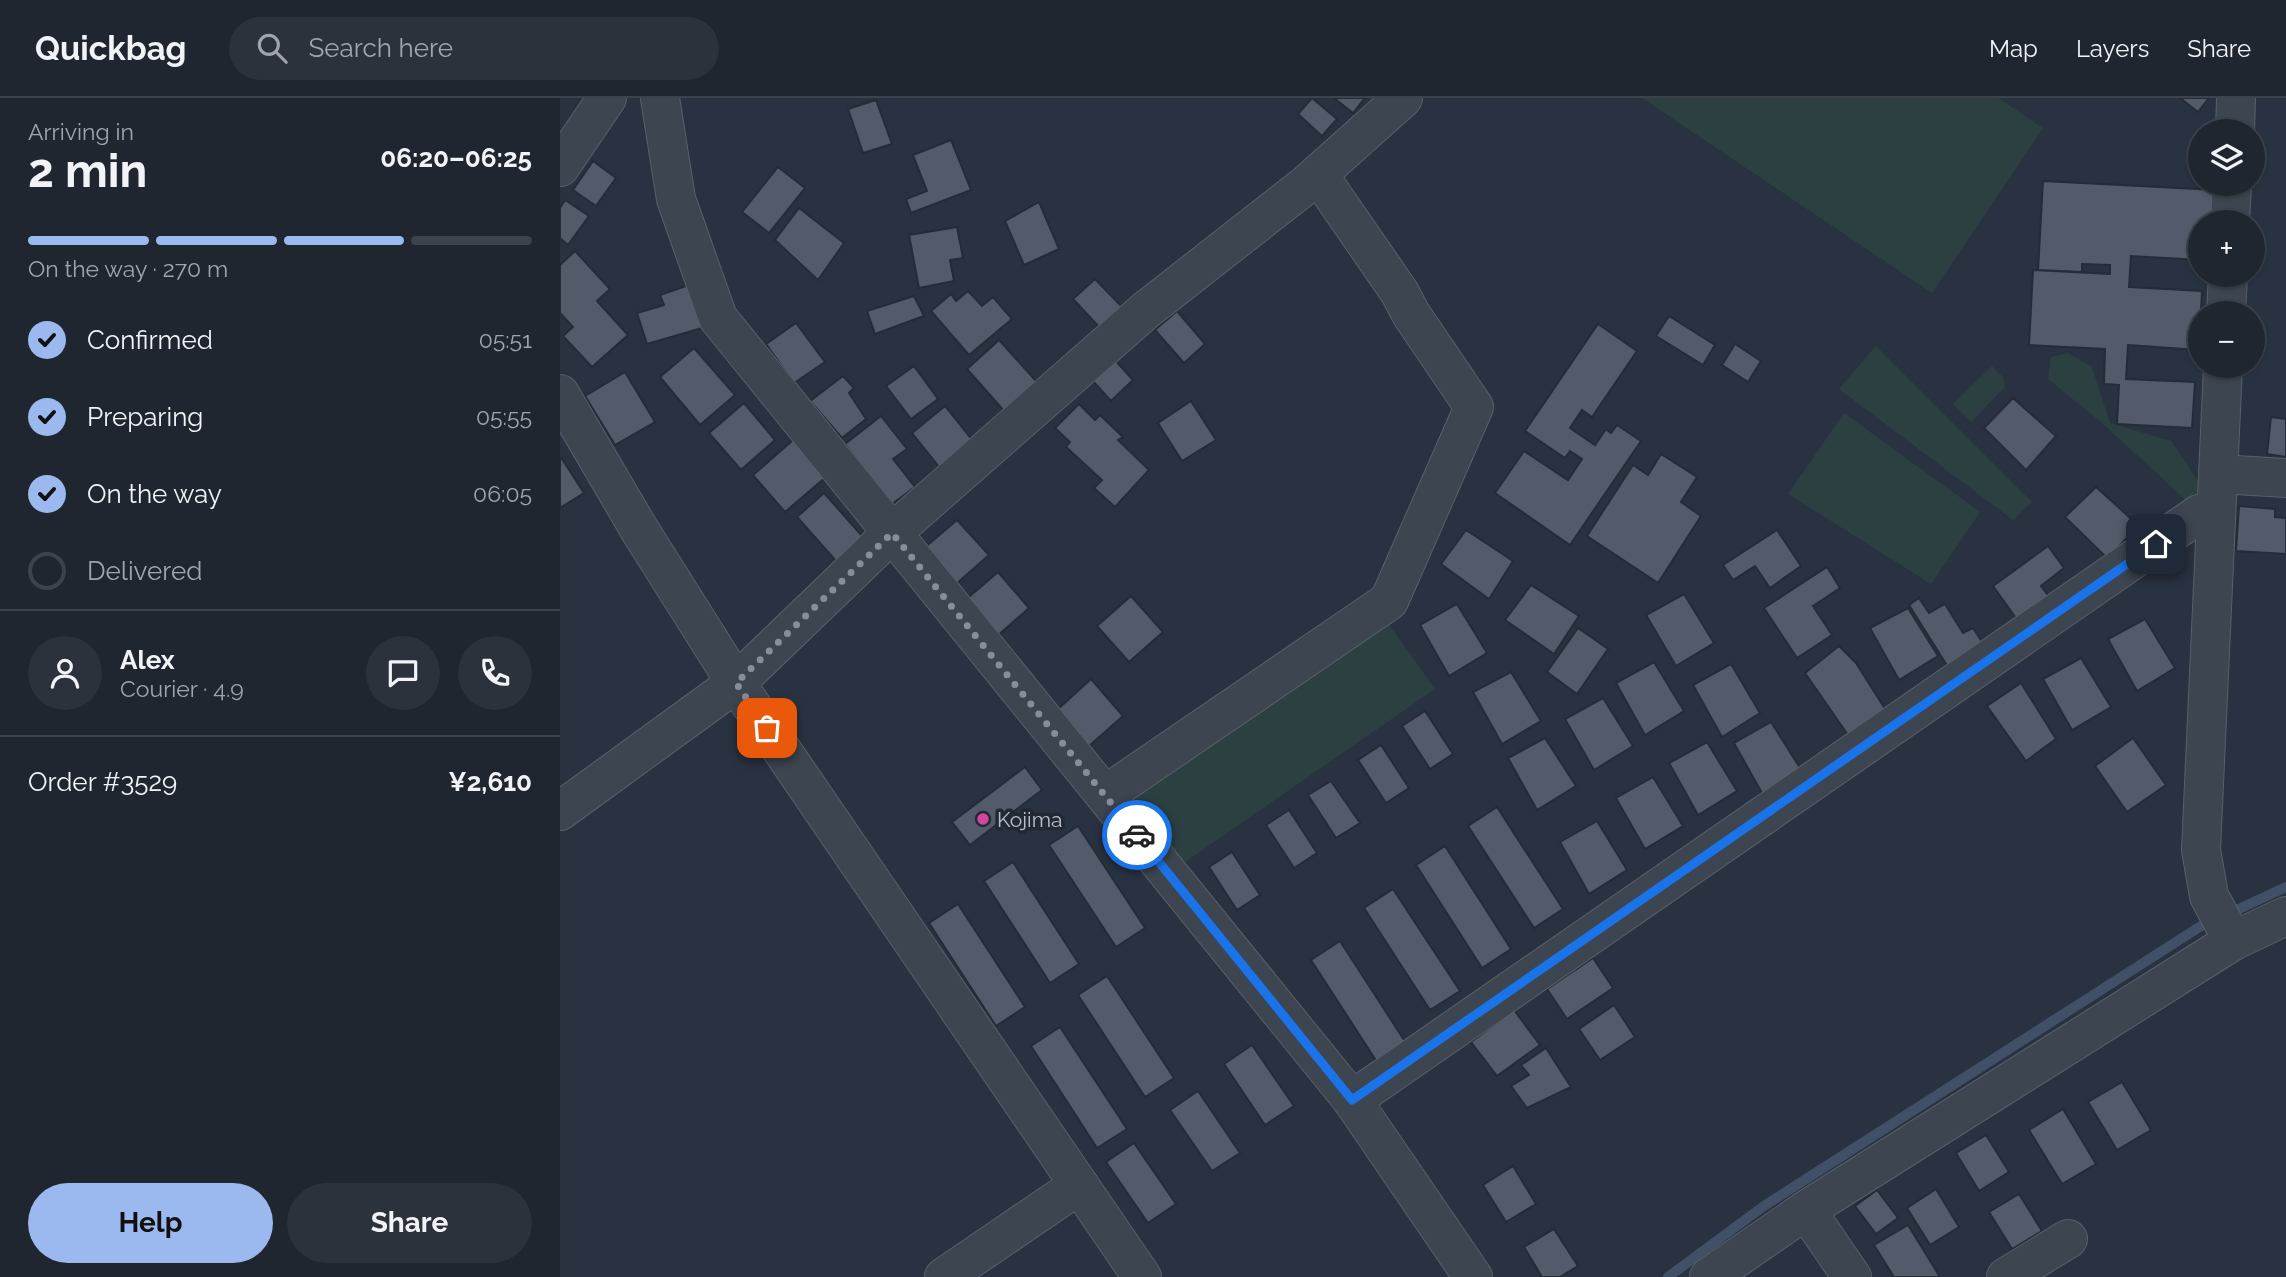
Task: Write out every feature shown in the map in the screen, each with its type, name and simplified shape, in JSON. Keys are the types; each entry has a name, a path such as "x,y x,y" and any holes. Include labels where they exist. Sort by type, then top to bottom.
{"street":[{"path":"560,167 607,98"},
{"path":"660,98 676,199 718,318 1352,1100 1474,1277"},
{"path":"560,811 736,683 892,533 1146,310 1318,174 1403,98"},
{"path":"2235,119 2236,98"},
{"path":"1105,795 1389,601 1474,407 1318,174"},
{"path":"2223,378 2201,850 2209,896 2233,941"},
{"path":"560,394 639,529 736,683 1142,1277"},
{"path":"2219,474 2286,478"},
{"path":"1352,1100 2199,514 2217,518"},
{"path":"1709,1277 1806,1210 2233,941 2286,916"},
{"path":"944,1277 1079,1185"},
{"path":"1806,1210 1852,1277"},
{"path":"2006,1277 2068,1239"}],"green space":[{"path":"1642,98 1998,98 2043,128 1932,293"},
{"path":"1876,346 2032,502 2013,520 1839,389"},
{"path":"2068,353 2092,367 2110,423 2171,441 2203,488 2187,501 2101,422 2048,379 2051,357"},
{"path":"1992,366 2003,377 2005,387 1971,422 1953,404"},
{"path":"1844,413 1980,512 1931,584 1788,494"},
{"path":"1386,620 1435,689 1178,867 1125,800"}],"building":[{"path":"1312,98 1337,119 1322,136 1298,114"},
{"path":"1334,98 1365,98 1353,113"},
{"path":"2180,98 2209,98 2198,112"},
{"path":"876,100 892,144 863,153 848,109"},
{"path":"951,140 971,190 911,213 906,199 927,191 913,155"},
{"path":"593,161 616,178 596,206 573,190"},
{"path":"778,167 805,188 769,233 742,212"},
{"path":"2043,181 2188,188 2188,196 2217,196 2216,210 2188,210 2188,259 2131,256 2129,287 2202,291 2201,301 2188,301 2188,349 2128,345 2126,379 2195,382 2192,428 2117,424 2119,385 2104,384 2105,349 2029,345 2033,270 2110,274 2110,265 2082,264 2082,272 2038,270"},
{"path":"565,200 589,216 568,245 560,238 560,208"},
{"path":"1039,202 1059,249 1024,265 1005,221"},
{"path":"799,208 844,243 818,280 775,240"},
{"path":"957,227 963,258 950,260 954,281 919,288 909,235"},
{"path":"575,251 610,289 597,301 628,335 592,367 563,336 573,327 560,313 560,265"},
{"path":"1095,279 1123,308 1101,329 1073,299"},
{"path":"689,285 702,328 647,344 637,313 664,305 660,295"},
{"path":"968,291 982,306 993,297 1012,319 969,355 931,311 951,294 956,301"},
{"path":"914,296 924,316 875,334 867,311"},
{"path":"1177,311 1205,344 1184,363 1155,330"},
{"path":"1669,316 1715,345 1703,365 1656,336"},
{"path":"796,323 825,362 794,383 766,344"},
{"path":"1598,324 1637,351 1592,417 1582,410 1570,428 1595,445 1606,429 1611,433 1617,425 1641,441 1570,545 1495,493 1524,451 1568,480 1582,459 1570,451 1565,458 1525,431"},
{"path":"999,340 1037,382 1005,412 967,369"},
{"path":"1735,344 1761,361 1748,382 1722,365"},
{"path":"694,348 735,395 700,425 660,377"},
{"path":"1114,359 1133,380 1111,401 1092,380"},
{"path":"914,366 938,399 911,419 886,386"},
{"path":"625,372 655,422 615,445 585,396"},
{"path":"843,376 854,388 849,393 866,419 842,438 810,401"},
{"path":"2013,398 2056,436 2026,470 1984,428"},
{"path":"1191,401 1216,440 1182,461 1158,423"},
{"path":"744,403 775,440 741,470 709,433"},
{"path":"1079,404 1095,420 1100,415 1123,437 1118,440 1149,470 1115,507 1094,488 1102,480 1066,447 1070,442 1055,428"},
{"path":"945,406 973,441 940,468 912,433"},
{"path":"881,416 907,449 893,459 915,487 892,504 845,444"},
{"path":"2271,417 2286,419 2286,457 2267,454"},
{"path":"793,440 826,477 785,512 753,475"},
{"path":"1661,454 1697,477 1681,502 1701,516 1658,583 1587,536 1633,465 1648,475"},
{"path":"560,456 584,493 560,508"},
{"path":"2096,487 2138,525 2108,559 2065,517"},
{"path":"824,493 863,537 836,561 797,517"},
{"path":"2239,506 2275,509 2275,517 2286,518 2286,554 2236,551"},
{"path":"957,520 989,555 955,585 923,549"},
{"path":"1466,530 1513,561 1489,599 1441,564"},
{"path":"1777,530 1801,566 1770,588 1755,566 1733,580 1723,565"},
{"path":"2048,546 2064,568 2041,586 2053,602 2021,625 1993,586"},
{"path":"1827,567 1840,588 1813,606 1832,635 1797,658 1764,608"},
{"path":"998,572 1029,608 995,638 963,602"},
{"path":"1531,585 1579,616 1554,654 1505,620"},
{"path":"1684,594 1714,643 1676,666 1646,615"},
{"path":"1131,596 1163,632 1129,662 1097,626"},
{"path":"1919,598 1929,613 1945,604 1963,633 1973,628 1984,645 1948,667 1909,605"},
{"path":"1457,604 1487,653 1449,676 1420,625"},
{"path":"1908,608 1938,656 1899,680 1870,628"},
{"path":"2145,619 2175,668 2137,691 2108,639"},
{"path":"1578,628 1608,649 1577,694 1547,672"},
{"path":"1839,646 1856,663 1887,712 1848,735 1805,673"},
{"path":"2081,658 2111,707 2072,730 2043,679"},
{"path":"1654,662 1684,711 1645,735 1616,683"},
{"path":"1731,664 1760,713 1722,737 1693,685"},
{"path":"1511,672 1541,721 1502,744 1473,692"},
{"path":"1091,679 1123,716 1089,746 1057,710"},
{"path":"2021,683 2056,739 2026,761 1987,706"},
{"path":"1603,698 1633,746 1594,770 1565,719"},
{"path":"1425,711 1453,754 1430,769 1402,726"},
{"path":"1771,722 1802,771 1763,795 1734,743"},
{"path":"1545,738 1576,786 1537,810 1508,758"},
{"path":"2133,738 2166,785 2127,812 2095,766"},
{"path":"1707,742 1737,791 1698,815 1669,763"},
{"path":"1381,745 1409,788 1386,803 1358,760"},
{"path":"1025,767 1042,790 970,845 952,822"},
{"path":"1653,777 1683,826 1645,849 1616,798"},
{"path":"1331,781 1360,823 1336,838 1308,795"},
{"path":"1497,807 1563,909 1534,928 1468,826"},
{"path":"1289,810 1317,853 1294,868 1266,825"},
{"path":"1597,821 1627,870 1589,894 1560,842"},
{"path":"1078,826 1145,928 1116,947 1049,845"},
{"path":"1445,846 1511,949 1482,968 1416,865"},
{"path":"1232,852 1260,895 1237,910 1209,867"},
{"path":"1013,862 1079,964 1050,983 984,881"},
{"path":"1393,889 1460,991 1430,1010 1364,908"},
{"path":"958,904 1025,1007 996,1026 929,923"},
{"path":"1340,941 1406,1043 1377,1062 1311,960"},
{"path":"1593,958 1613,988 1567,1019 1547,989"},
{"path":"1107,976 1174,1078 1145,1097 1078,995"},
{"path":"1614,1005 1635,1037 1600,1060 1579,1029"},
{"path":"1514,1010 1540,1045 1497,1076 1471,1042"},
{"path":"1060,1027 1127,1129 1097,1148 1031,1046"},
{"path":"1252,1045 1294,1106 1265,1125 1224,1064"},
{"path":"1546,1048 1571,1087 1527,1108 1511,1086 1529,1075 1521,1065"},
{"path":"2122,1082 2151,1130 2117,1150 2088,1102"},
{"path":"1198,1091 1240,1153 1212,1171 1170,1110"},
{"path":"2063,1109 2096,1164 2062,1184 2029,1130"},
{"path":"1986,1135 2009,1172 1979,1191 1956,1153"},
{"path":"1134,1143 1176,1204 1148,1223 1106,1162"},
{"path":"1513,1166 1536,1204 1506,1222 1483,1185"},
{"path":"1936,1189 1959,1227 1930,1245 1907,1208"},
{"path":"1877,1190 1898,1218 1876,1234 1855,1206"},
{"path":"2019,1194 2042,1231 2012,1249 1989,1212"},
{"path":"1908,1225 1940,1277 1894,1277 1874,1245"},
{"path":"1554,1229 1578,1266 1560,1277 1542,1277 1524,1247"}],"waterway":[{"path":"2226,915 2286,887"},
{"path":"1668,1277 1764,1206 2212,921"}],"way so far":[{"path":"767,728 736,683 892,533 1137,835"}],"place":[{"name":"Kojima","path":"983,819"}],"route":[{"path":"1137,835 1352,1100 2156,544"}]}
